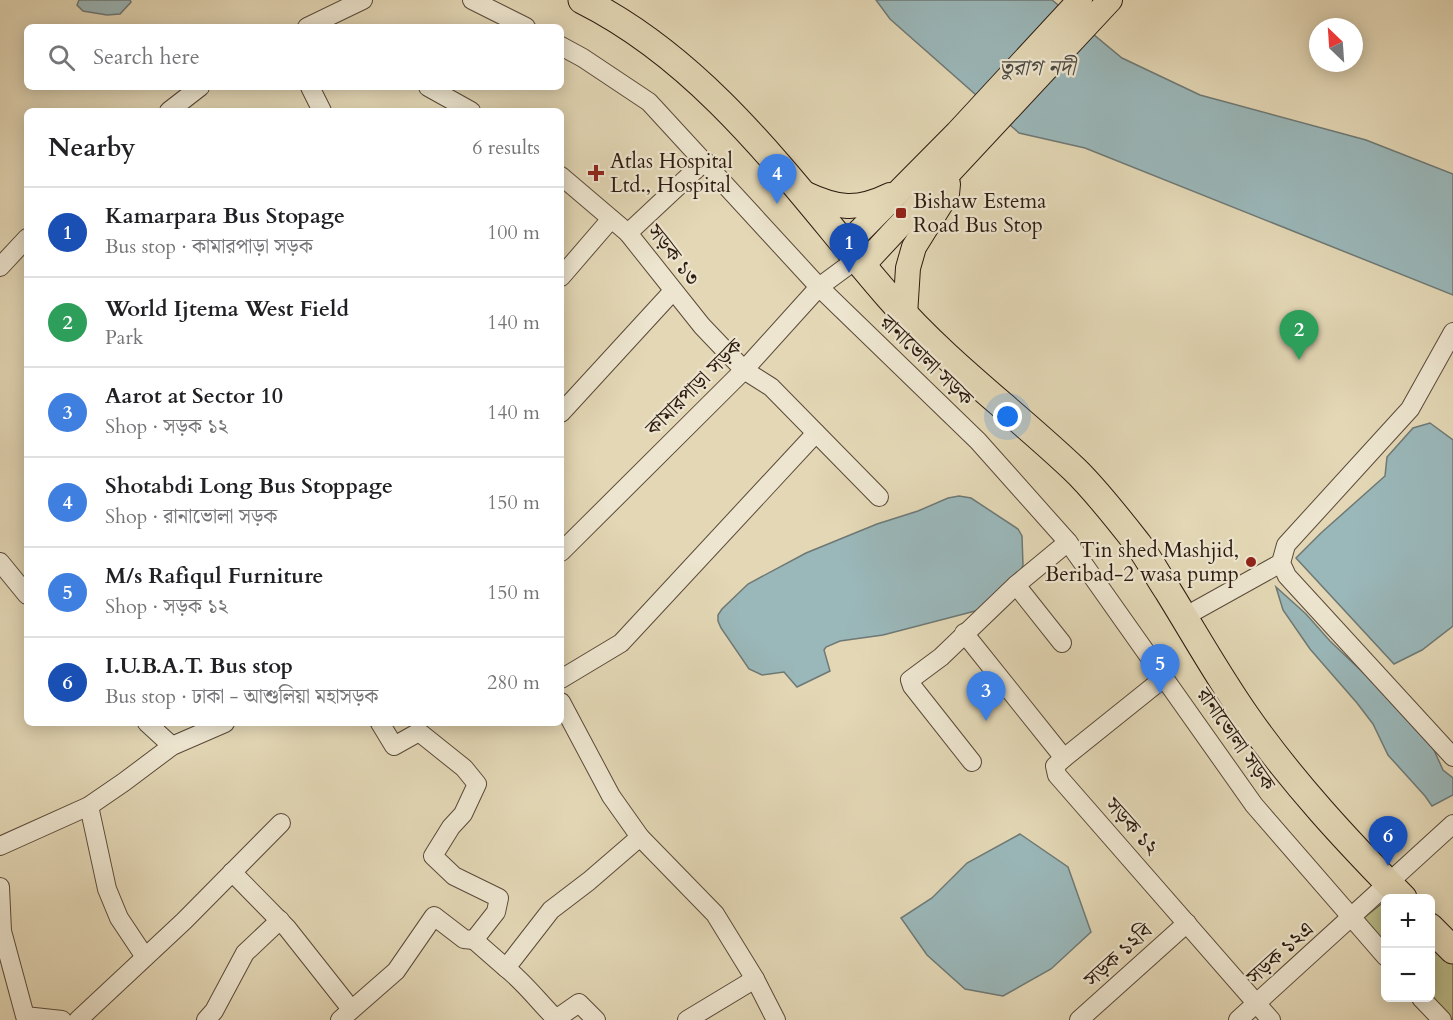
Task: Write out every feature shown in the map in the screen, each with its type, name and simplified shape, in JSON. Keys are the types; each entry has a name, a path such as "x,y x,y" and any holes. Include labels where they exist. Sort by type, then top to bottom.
{"highway":[{"path":"582,0 656,44 699,82 804,193 905,315 940,351 1077,471 1139,546 1247,717 1329,822 1395,891"},
{"path":"1435,931 1453,950"}],"main road":[{"path":"905,315 909,268 914,247 947,194 951,170 965,139 1080,0"},
{"path":"804,193 839,207 856,207 873,203 900,191 965,139 1110,0"},
{"path":"856,256 951,170"},
{"path":"856,256 900,191"}],"street":[{"path":"319,24 363,0"},
{"path":"472,0 520,24"},
{"name":"রানাভোলা সড়ক","path":"564,48 584,58 649,102 819,287 978,441 1068,542 1254,805 1351,919"},
{"path":"173,108 196,90"},
{"path":"312,90 320,108"},
{"path":"433,90 466,108"},
{"path":"628,233 705,161"},
{"name":"সড়ক ১৩","path":"564,179 628,233 702,326 744,370 771,387 879,497"},
{"path":"564,274 611,219"},
{"path":"0,267 24,240"},
{"name":"কামারপাড়া সড়ক","path":"564,549 744,370 819,287 856,256"},
{"path":"564,410 674,291"},
{"path":"1453,332 1410,409 1286,545 1281,562 1287,576 1453,757"},
{"path":"564,677 621,643 816,433"},
{"path":"972,762 912,686 910,680 941,657 1016,585 1068,542"},
{"path":"0,562 24,592"},
{"path":"1184,617 1281,562"},
{"path":"1016,585 1062,643"},
{"path":"964,633 1064,759 1165,677"},
{"path":"564,708 611,796 640,837 715,914 755,979 776,1020"},
{"path":"150,726 172,746"},
{"path":"0,846 89,806 172,746 218,726"},
{"path":"382,726 394,746 419,732 464,768 477,784 464,814 451,827 434,856 454,876 499,898 496,912 474,940"},
{"name":"সড়ক ১২","path":"1064,759 1055,766 1057,775 1271,1020"},
{"path":"89,806 107,888 118,918 145,957"},
{"path":"78,1020 281,823"},
{"name":"সড়ক ১২এ","path":"1238,1020 1351,919 1395,891 1453,824"},
{"path":"506,968 551,910 640,837"},
{"path":"232,872 280,920 346,1015 396,971 434,916 464,939 474,940 522,981 556,1019 579,1003 596,1020"},
{"path":"0,887 2,932 25,1016 62,1020"},
{"path":"1351,919 1381,952"},
{"path":"206,1020 214,1011 245,953 280,920"},
{"name":"সড়ক ১২বি","path":"1079,1020 1187,923"},
{"path":"687,1020 755,979"},
{"path":"1425,1002 1442,1020"}],"green space":[{"path":"1381,904 1381,942 1361,920"},
{"path":"1435,942 1453,961 1453,1020 1435,1002"}],"water":[{"path":"79,0 130,0 131,2 120,14 107,15 83,11 77,5"},
{"name":"তুরাগ নদী","path":"876,0 1052,0 1122,58 1200,95 1366,140 1453,174 1453,295 1085,148 1019,133 890,19"},
{"path":"1430,423 1453,440 1453,626 1422,650 1394,664 1296,558 1385,476 1387,457 1413,428"},
{"path":"959,496 971,498 1018,529 1022,536 1023,565 1017,583 979,610 883,635 840,641 824,650 830,671 797,687 784,672 762,675 749,669 721,628 718,615 748,584 806,553 877,524"},
{"path":"1276,587 1419,726 1443,770 1453,778 1453,795 1432,806 1388,755 1373,724 1310,649 1283,610"},
{"path":"1020,834 1068,867 1091,932 1051,969 1003,996 965,989 927,955 901,918 932,898 967,863"}],"place":[{"name":"Atlas Hospital Ltd., Hospital","path":"596,173"},
{"name":"Shotabdi Long Bus Stoppage","path":"777,204"},
{"name":"Bishaw Estema Road Bus Stop","path":"901,213"},
{"name":"Kamarpara Bus Stopage","path":"849,273"},
{"name":"World Ijtema West Field","path":"1299,360"},
{"name":"Tin shed Mashjid, Beribad-2 wasa pump","path":"1251,562"},
{"name":"M/s Rafiqul Furniture","path":"1160,694"},
{"name":"Aarot at Sector 10","path":"986,721"},
{"name":"I.U.B.A.T. Bus stop","path":"1388,866"}]}
